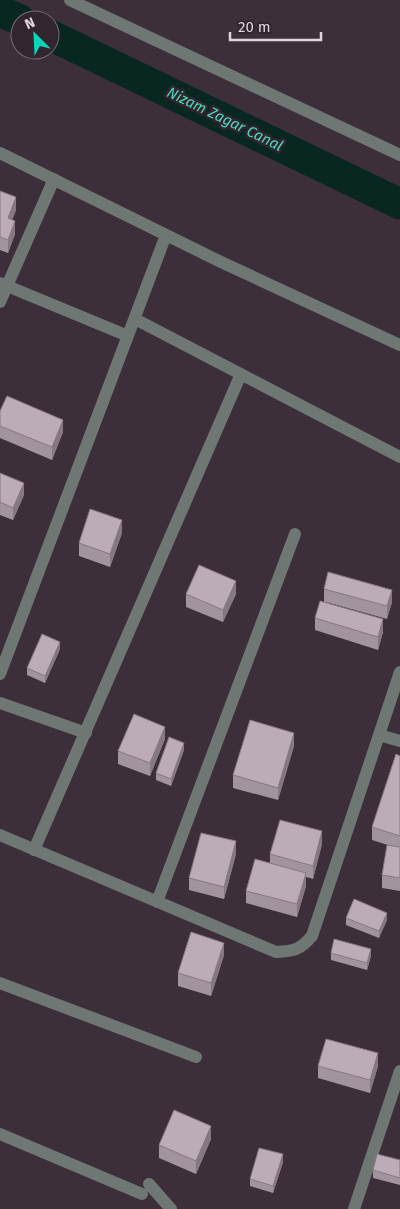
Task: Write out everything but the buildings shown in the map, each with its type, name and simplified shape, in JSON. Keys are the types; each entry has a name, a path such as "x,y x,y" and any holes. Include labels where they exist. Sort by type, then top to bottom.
{"street":[{"path":"70,0 400,155"},
{"path":"0,153 221,262 400,345"},
{"path":"0,302 3,284 54,179"},
{"path":"0,674 166,235"},
{"path":"3,284 128,336"},
{"path":"134,319 400,457"},
{"path":"34,850 241,374"},
{"path":"157,902 296,534"},
{"path":"0,835 276,952 293,951 304,945 312,936 400,672"},
{"path":"0,703 86,732"},
{"path":"380,735 400,741"},
{"path":"0,983 196,1057"},
{"path":"354,1209 400,1071"},
{"path":"0,1134 146,1189 171,1209"}],"waterway":[{"name":"Nizam Zagar Canal","path":"0,11 10,16"},
{"name":"Nizam Zagar Canal","path":"60,40 400,204"}]}
